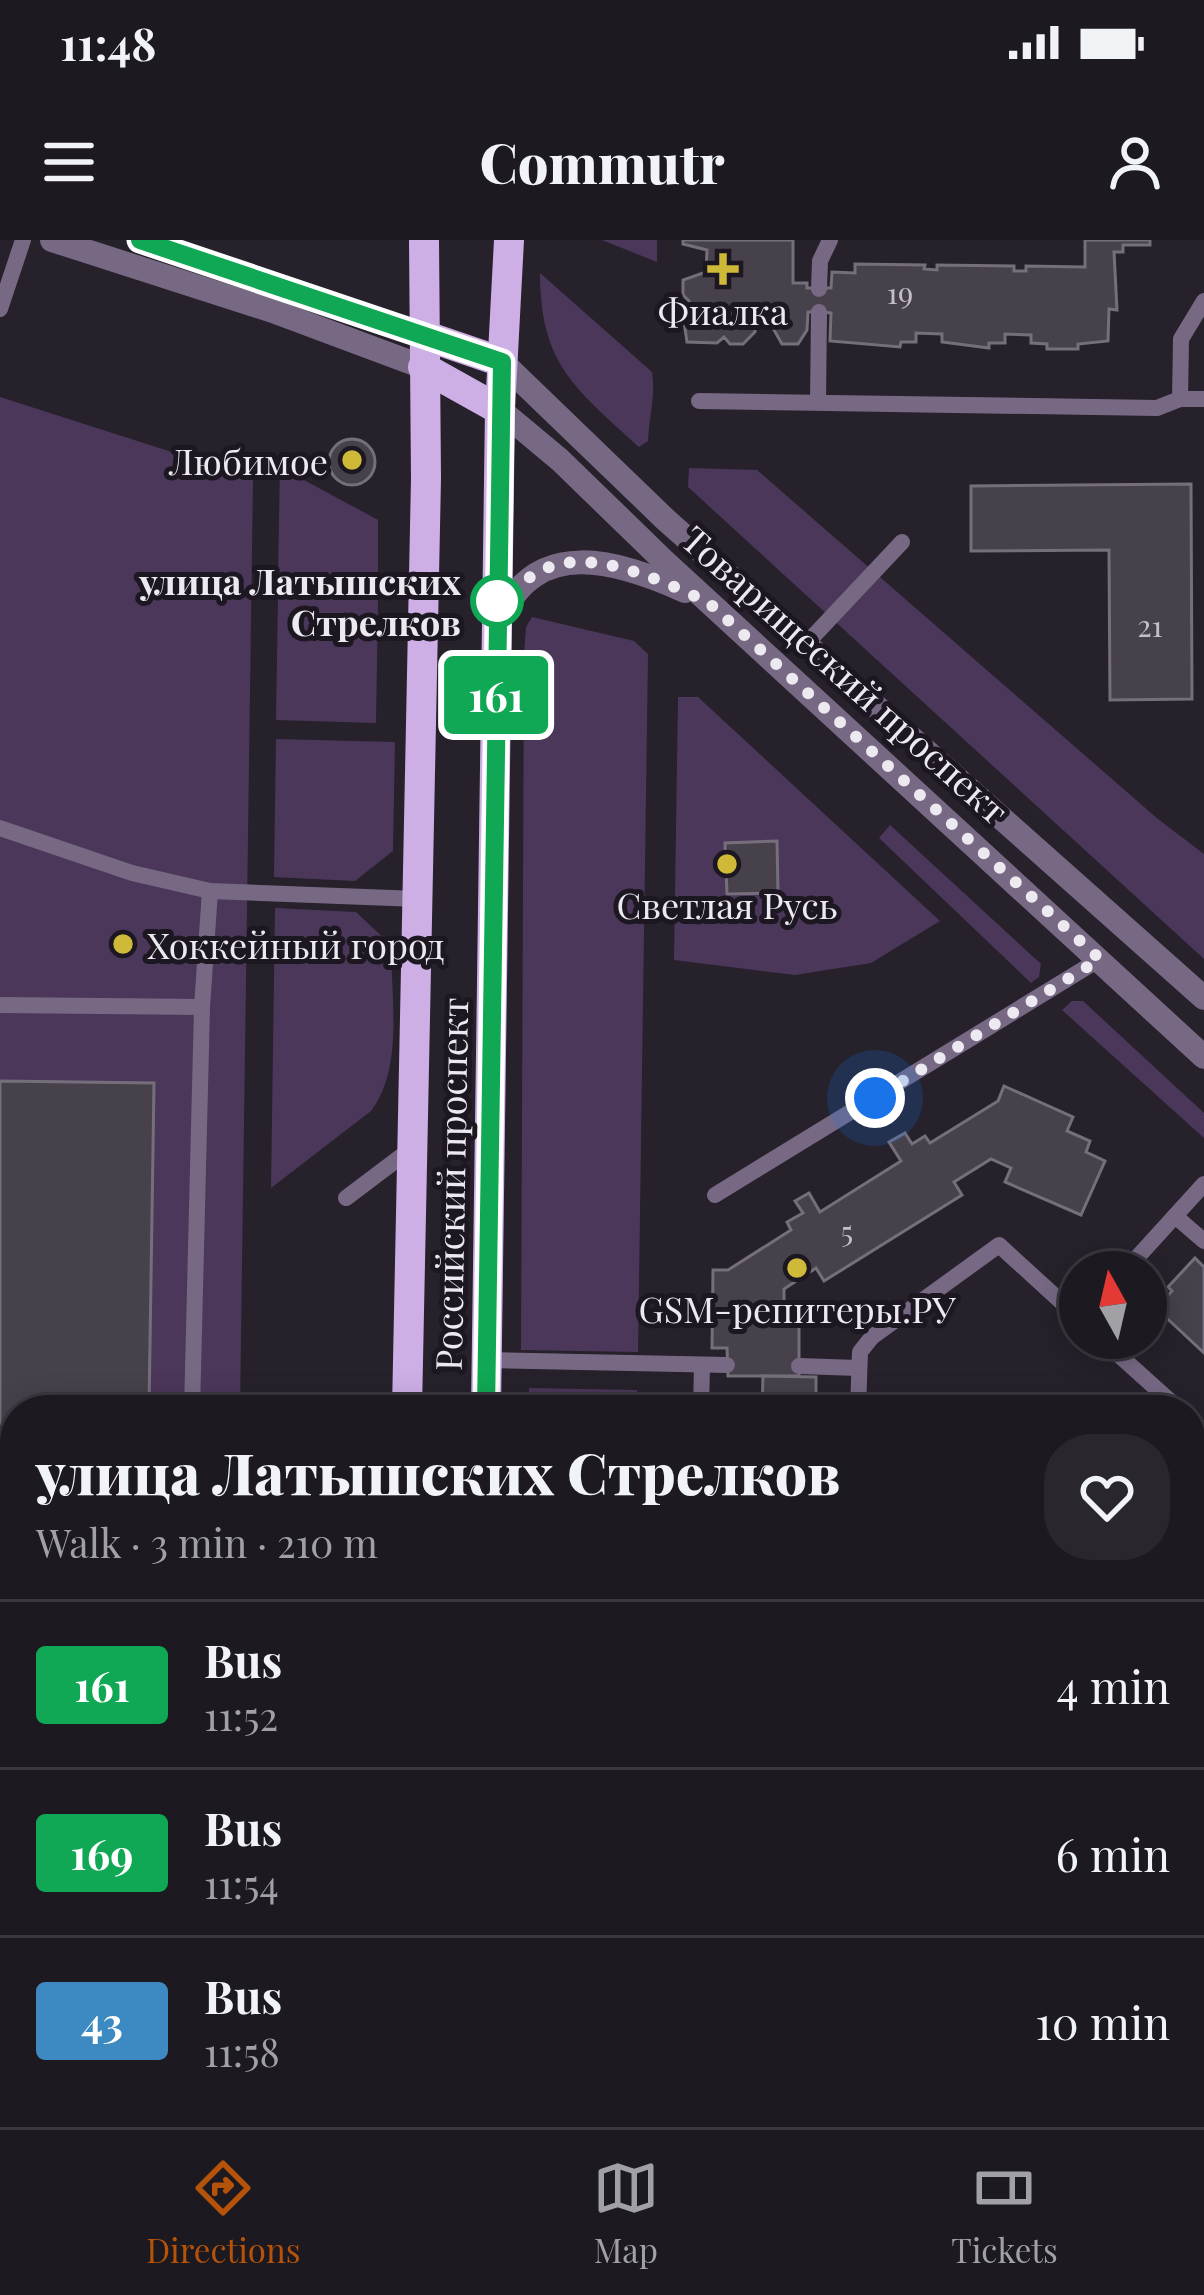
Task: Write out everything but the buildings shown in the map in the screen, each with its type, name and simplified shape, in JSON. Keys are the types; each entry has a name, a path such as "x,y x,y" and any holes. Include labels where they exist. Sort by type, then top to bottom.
{"main road":[{"name":"Российский проспект","path":"407,1395 426,478 424,240"},
{"name":"Российский проспект","path":"486,1395 500,410 509,240"},
{"path":"423,334 502,362"},
{"name":"Товарищеский проспект","path":"423,367 500,410"}],"street":[{"path":"52,240 273,311 423,367"},
{"path":"140,240 423,334"},
{"name":"Товарищеский проспект","path":"502,362 667,520 1204,998"},
{"name":"Товарищеский проспект","path":"500,410 560,460 1204,1057"},
{"path":"497,628 519,584 554,566 581,562 637,571 708,602"}],"lane":[{"path":"0,309 23,240"},
{"path":"820,289 820,261 830,240"},
{"path":"1180,399 1181,339 1204,301"},
{"path":"818,403 819,312"},
{"path":"699,401 1157,408 1180,399 1204,399"},
{"path":"806,644 902,542"},
{"path":"0,828 132,873 210,891 418,899"},
{"path":"192,1395 202,1007 210,891"},
{"path":"715,1195 1100,959"},
{"path":"0,1005 202,1007"},
{"path":"346,1198 411,1149"},
{"path":"1143,1251 1204,1184"},
{"path":"1175,1216 1204,1241"},
{"path":"858,1395 860,1352 872,1336 999,1245 1059,1300"},
{"path":"1123,1359 1163,1395"},
{"path":"487,1360 727,1365"},
{"path":"701,1395 702,1365"},
{"path":"799,1366 858,1368"}],"shaded area":[{"path":"602,240 657,240 657,262"},
{"path":"540,273 652,372 648,441 639,447 566,373 547,331"},
{"name":"Хоккейный город","path":"0,397 253,478 240,1395 0,1395"},
{"path":"280,467 378,520 378,581 278,576"},
{"path":"689,468 757,470 1204,854 1204,959 688,487"},
{"path":"278,595 378,600 376,723 276,720"},
{"path":"532,617 634,641 648,654 638,1352 521,1350 524,655 526,627"},
{"path":"678,697 698,697 940,921 871,963 795,975 674,960"},
{"path":"276,739 395,742 393,851 355,881 274,877"},
{"path":"890,825 1041,964 1039,977 1031,983 879,838"},
{"path":"275,908 356,912 391,945 393,1031 388,1074 371,1111 271,1188"},
{"path":"1072,1001 1083,1001 1204,1113 1204,1138 1062,1010"},
{"path":"529,1388 637,1390 637,1395 529,1395"}],"bus line":[{"name":"161","path":"140,240 502,362 486,1395"}],"place":[{"name":"Фиалка","path":"723,269"},
{"name":"Любимое","path":"352,460"},
{"name":"улица Латышских Стрелков","path":"497,601"},
{"name":"Светлая Русь","path":"727,864"},
{"name":"Хоккейный город","path":"123,944"},
{"name":"GSM-репитеры.РУ","path":"797,1268"}],"route":[{"path":"497,601 508,601 533,574 581,562 637,571 708,602 1100,959 875,1098"}]}
